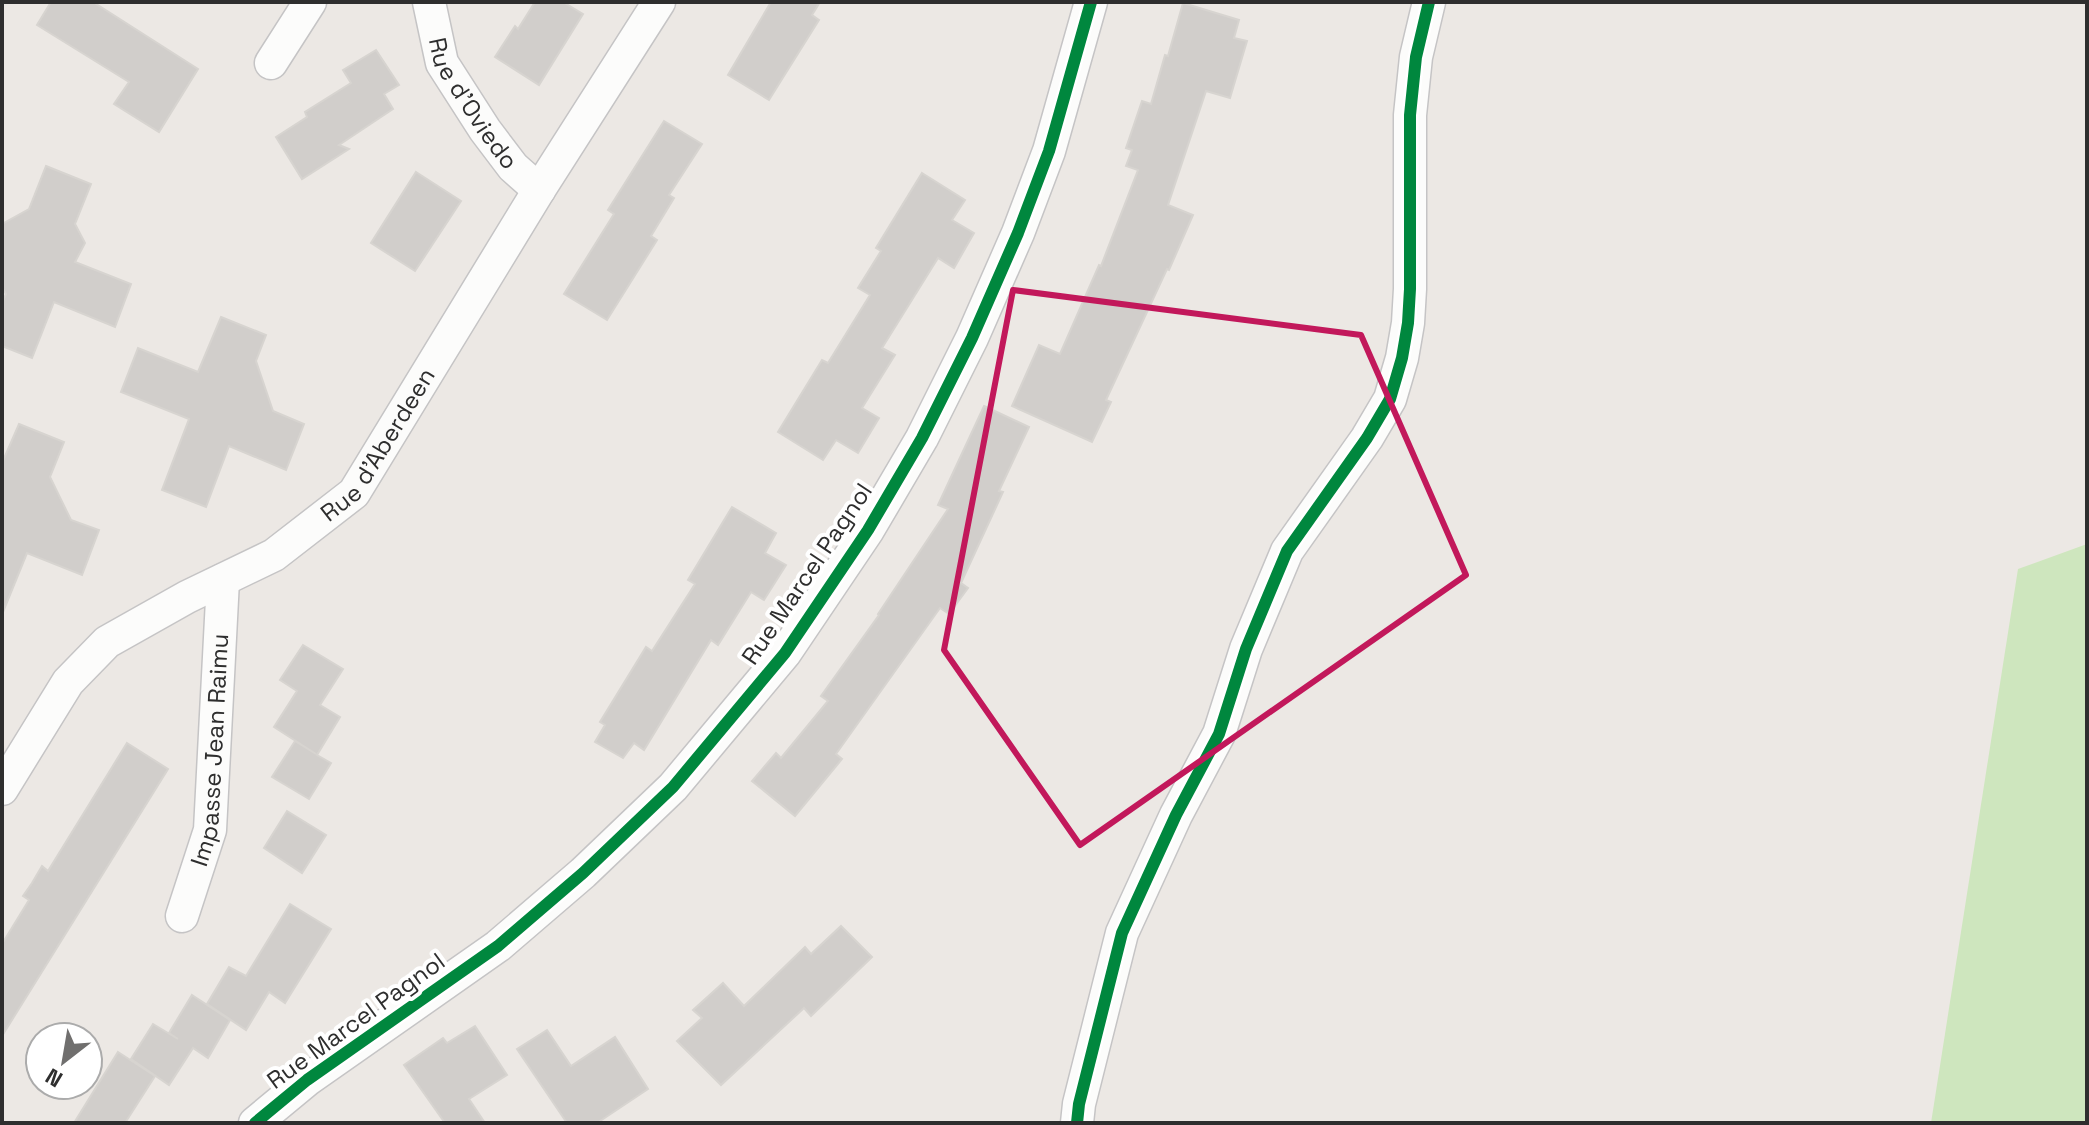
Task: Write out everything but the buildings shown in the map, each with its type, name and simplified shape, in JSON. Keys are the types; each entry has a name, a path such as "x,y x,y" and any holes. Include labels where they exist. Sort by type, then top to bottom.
{"street":[{"path":"271,63 310,2"},
{"name":"Rue d'Oviedo","path":"429,2 442,63 513,167 539,190"},
{"name":"Rue d'Aberdeen","path":"2,789 68,682 107,642 187,597 274,555 354,493 539,190 659,2"},
{"name":"Rue Marcel Pagnol","path":"255,1123 307,1080 498,946 583,873 673,787 785,653 868,530 922,438 972,338 1018,233 1049,151 1091,2"},
{"path":"1077,1123 1079,1104 1122,933 1176,815 1219,734 1246,649 1287,551 1367,438 1390,399 1408,323 1410,115 1416,57 1429,2"},
{"name":"Impasse Jean Raimu","path":"182,916 210,830 223,580"}],"highlighted area":[{"path":"1013,290 1361,335 1466,575 1080,845 944,650"}],"green space":[{"path":"2087,544 2087,1123 1931,1123 2018,569"}],"cycle path":[{"path":"255,1123 307,1080 498,946 583,873 673,787 785,653 868,530 922,438 972,338 1018,233 1049,151 1091,2"},
{"path":"1077,1123 1079,1104 1122,933 1176,815 1219,734 1246,649 1287,551 1367,438 1390,399 1408,323 1410,115 1416,57 1429,2"}]}
